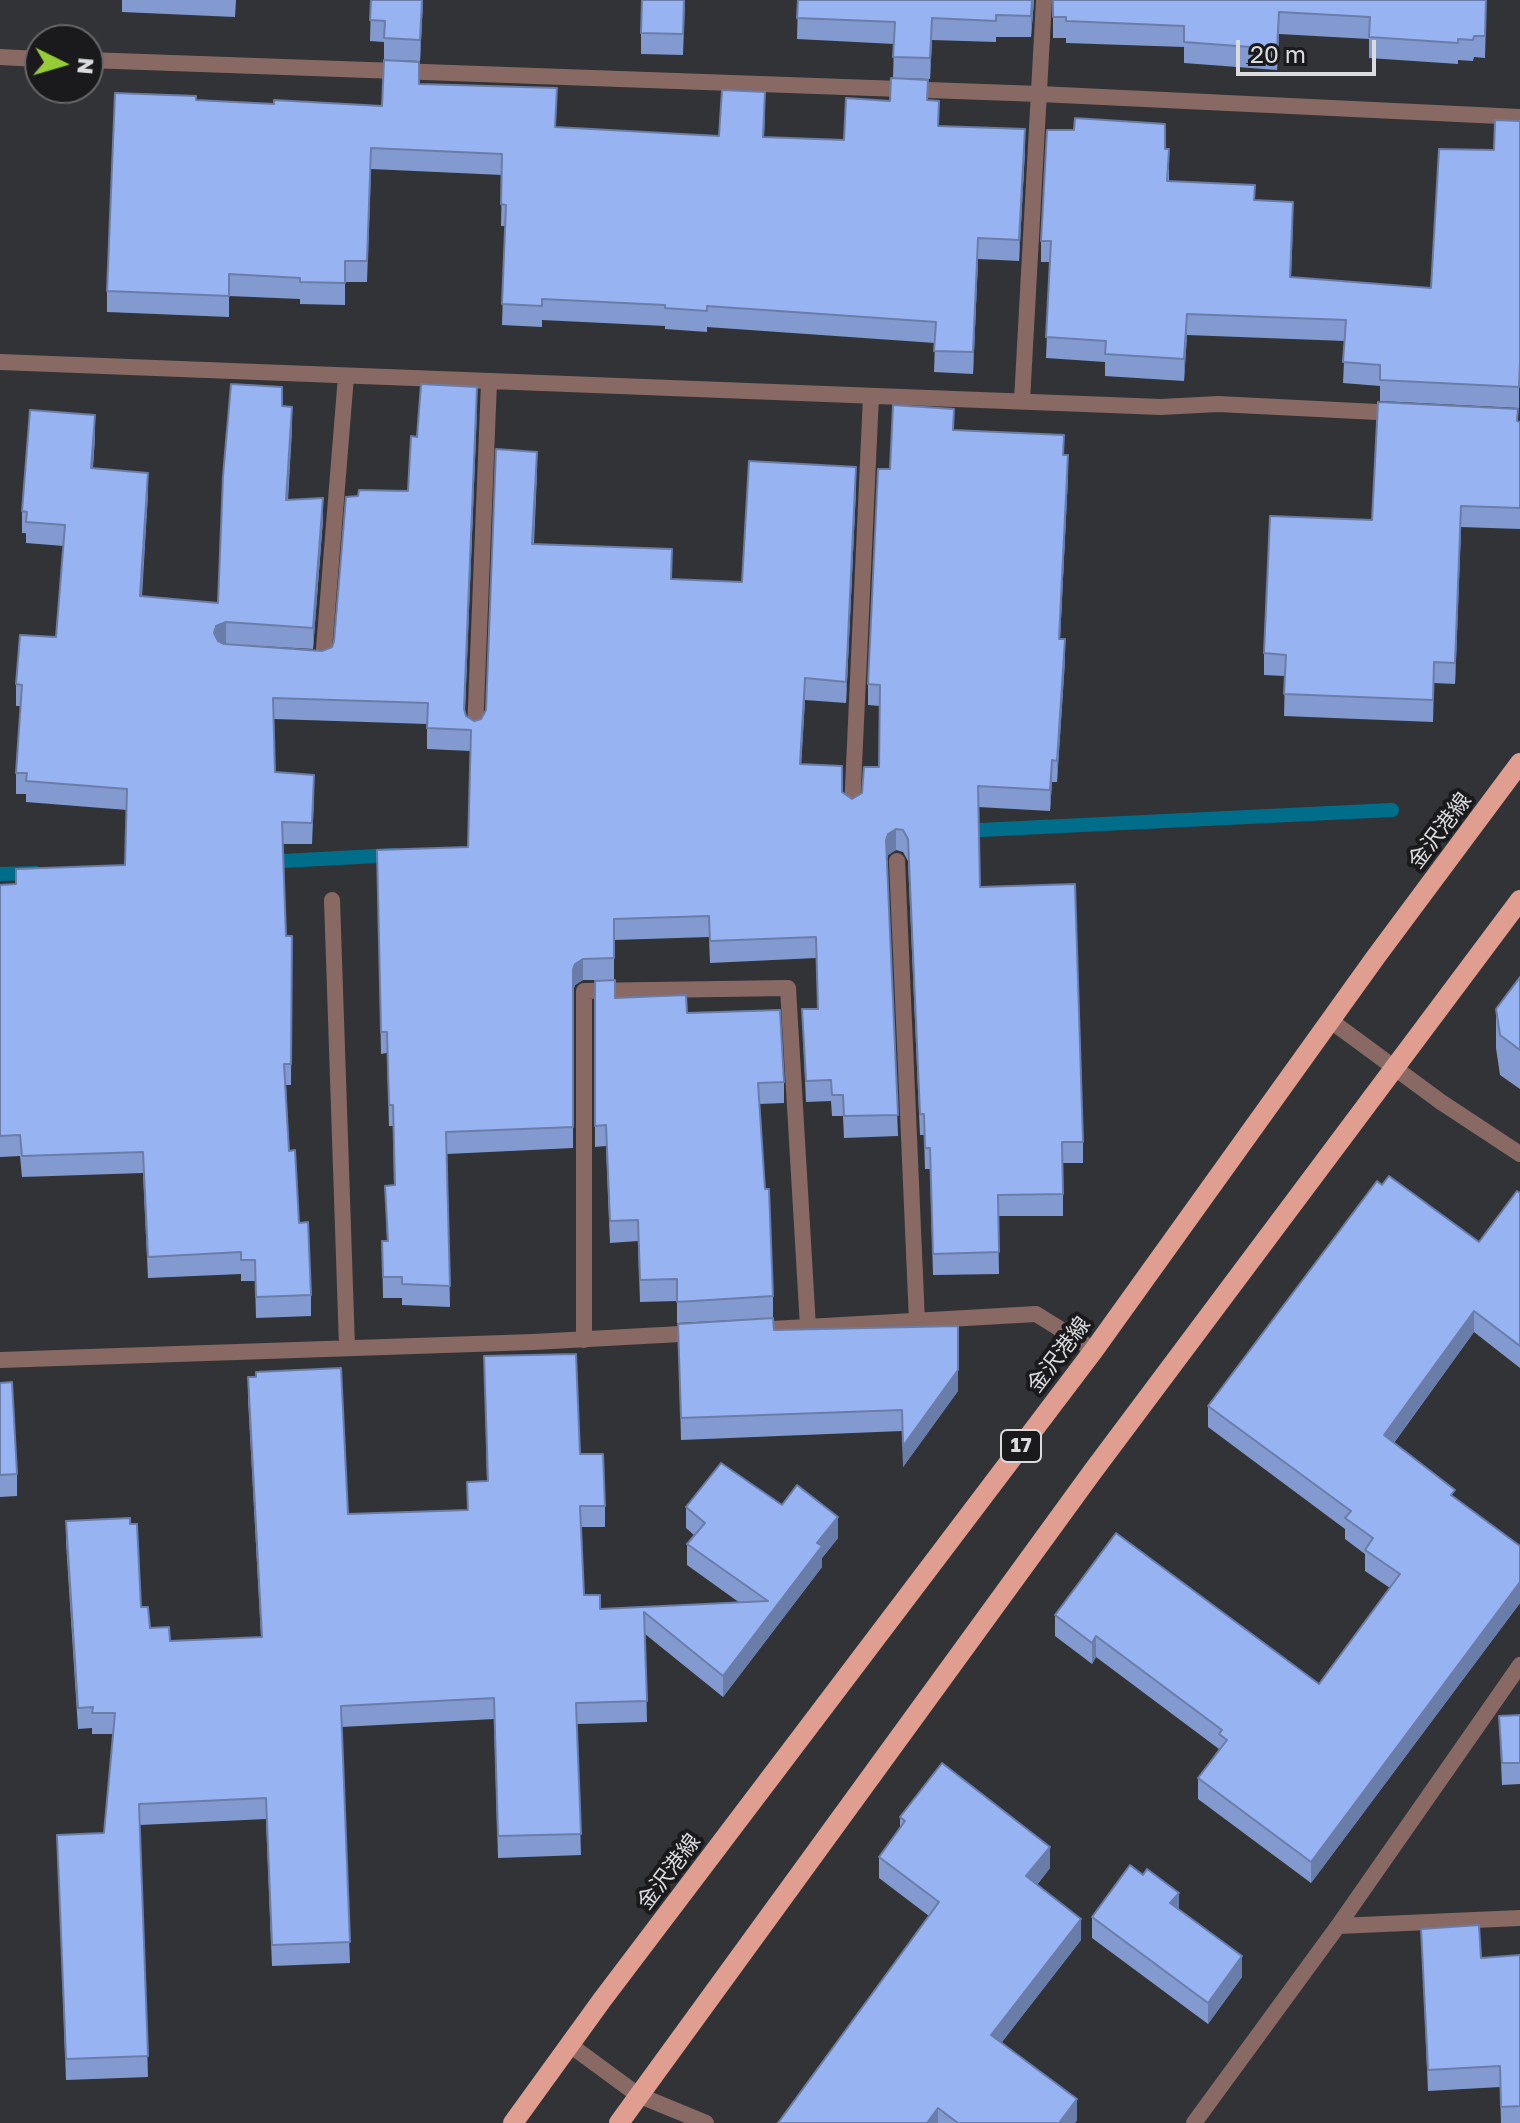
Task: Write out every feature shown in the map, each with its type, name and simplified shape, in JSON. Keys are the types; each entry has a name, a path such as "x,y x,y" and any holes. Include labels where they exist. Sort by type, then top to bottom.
{"main road":[{"name":"金沢港線","path":"513,2123 1094,1350 1520,763"},
{"path":"619,2123 1093,1471 1520,900"}],"street":[{"path":"1022,401 1044,0"},
{"path":"0,57 24,58"},
{"path":"104,61 1040,94 1520,117"},
{"path":"0,362 1161,407 1218,404 1407,413"},
{"path":"295,659 323,661 346,376"},
{"path":"475,731 489,382"},
{"path":"852,809 871,396"},
{"path":"897,861 917,1321"},
{"path":"332,900 347,1347"},
{"path":"584,1340 584,991 788,988 808,1327"},
{"path":"1331,1021 1441,1102 1520,1154"},
{"path":"744,1331 1036,1314 1094,1350"},
{"path":"0,1360 584,1340 712,1332"},
{"path":"1194,2123 1338,1926 1520,1665"},
{"path":"1338,1926 1520,1918"},
{"path":"570,2045 638,2095 706,2123"}],"building":[{"path":"371,0 422,0 420,40 384,38 385,21 370,20"},
{"path":"642,0 684,0 683,34 641,33"},
{"path":"798,0 1032,0 1031,16 996,15 996,21 932,18 930,58 893,57 895,22 797,18"},
{"path":"1053,0 1486,0 1485,36 1474,36 1473,40 1458,39 1458,43 1369,37 1370,17 1279,12 1277,49 1184,42 1184,26 1066,21 1066,17 1053,17"},
{"path":"384,60 419,62 419,84 557,88 555,127 719,136 722,90 765,92 763,137 844,140 846,98 890,101 891,78 928,80 927,100 939,101 938,126 1025,129 1019,240 978,238 973,352 934,351 936,322 707,306 707,311 665,308 665,305 542,299 542,306 502,304 506,205 501,204 502,154 371,148 367,261 345,261 345,283 300,282 300,278 229,274 229,296 107,291 115,93 196,96 196,100 274,104 274,100 382,106"},
{"path":"1075,118 1165,124 1165,149 1169,149 1167,181 1255,185 1254,200 1293,202 1290,277 1431,288 1439,149 1494,150 1495,120 1520,121 1519,387 1380,380 1380,365 1343,362 1346,320 1187,314 1184,359 1105,354 1106,341 1046,337 1051,241 1041,241 1047,130 1074,130"},
{"path":"231,384 282,387 282,406 292,407 286,500 323,498 313,628 226,622 216,626 214,633 218,641 224,644 322,651 332,647 334,641 346,497 358,496 359,490 408,491 411,436 417,437 421,384 477,387 464,709 466,716 474,721 481,719 486,710 496,449 537,452 532,544 672,549 671,579 742,582 749,461 856,467 846,682 805,678 800,764 842,766 842,792 852,799 862,793 864,767 879,767 880,685 868,684 878,469 890,469 893,405 954,409 953,430 1064,435 1063,455 1068,455 1059,639 1065,639 1057,761 1052,760 1050,790 978,786 980,887 1075,884 1083,1142 1062,1142 1063,1194 998,1195 999,1252 933,1254 930,1148 925,1148 924,1114 920,1114 908,839 903,830 896,829 888,834 886,840 898,1115 844,1116 843,1095 832,1095 831,1080 806,1081 802,1009 818,1009 816,937 710,941 709,916 614,919 614,958 583,959 573,969 573,1127 446,1132 450,1286 402,1284 402,1277 383,1277 382,1241 388,1241 385,1186 395,1185 387,1032 381,1032 377,850 468,847 471,730 427,728 428,703 273,698 275,772 314,775 312,823 282,822 286,936 292,936 291,1064 284,1064 289,1151 295,1150 299,1223 308,1222 311,1295 256,1297 255,1260 241,1260 241,1252 148,1257 143,1152 22,1156 20,1135 0,1136 0,885 16,884 16,869 125,865 127,789 26,781 27,773 16,773 22,685 16,684 20,635 56,637 65,525 26,522 27,512 22,511 30,410 95,415 91,468 148,473 140,596 218,603 223,476"},
{"path":"1378,402 1518,409 1520,508 1461,506 1455,663 1434,662 1433,700 1284,694 1286,655 1264,653 1270,516 1372,520"},
{"path":"1520,977 1520,1050 1500,1035 1496,1009"},
{"path":"615,980 615,998 686,995 687,1013 780,1010 784,1082 758,1083 765,1189 769,1189 773,1296 677,1302 677,1279 640,1280 638,1220 610,1221 606,1125 595,1126 595,981"},
{"path":"1389,1176 1479,1242 1517,1191 1520,1193 1520,1346 1474,1311 1384,1435 1455,1490 1451,1495 1520,1546 1520,1582 1311,1862 1198,1778 1227,1740 1219,1734 1222,1730 1096,1636 1092,1643 1055,1615 1116,1533 1319,1684 1400,1574 1365,1550 1373,1538 1345,1518 1351,1511 1208,1406 1377,1181 1382,1185"},
{"path":"773,1318 774,1330 958,1326 958,1370 903,1446 902,1410 681,1418 678,1324"},
{"path":"576,1354 580,1454 603,1454 605,1506 580,1506 584,1595 600,1595 600,1609 768,1601 687,1544 705,1523 686,1507 721,1463 782,1505 797,1485 838,1517 817,1543 822,1546 723,1676 644,1612 647,1701 576,1703 581,1834 498,1836 494,1698 341,1706 350,1942 272,1945 266,1798 139,1804 148,2056 66,2059 57,1835 104,1833 115,1713 92,1713 93,1707 78,1708 66,1521 130,1518 130,1524 137,1524 141,1607 148,1607 150,1628 169,1627 170,1641 262,1637 248,1377 256,1377 256,1372 341,1368 348,1514 468,1510 467,1482 488,1481 484,1356"},
{"path":"12,1382 17,1474 0,1475 0,1383"},
{"path":"1520,1715 1520,1763 1502,1763 1499,1716"},
{"path":"942,1763 1050,1847 1026,1876 1081,1919 991,2035 1077,2099 1059,2123 958,2123 938,2108 927,2123 778,2123 939,1902 879,1857 905,1821 900,1817"},
{"path":"1130,1865 1143,1875 1147,1869 1179,1893 1170,1903 1242,1956 1208,2003 1092,1917"},
{"path":"1479,1925 1481,1958 1520,1955 1520,2106 1501,2107 1500,2066 1428,2070 1421,1929"}],"waterway":[{"path":"959,831 1392,810"},
{"path":"264,862 395,855"},
{"path":"0,874 36,873"}]}
